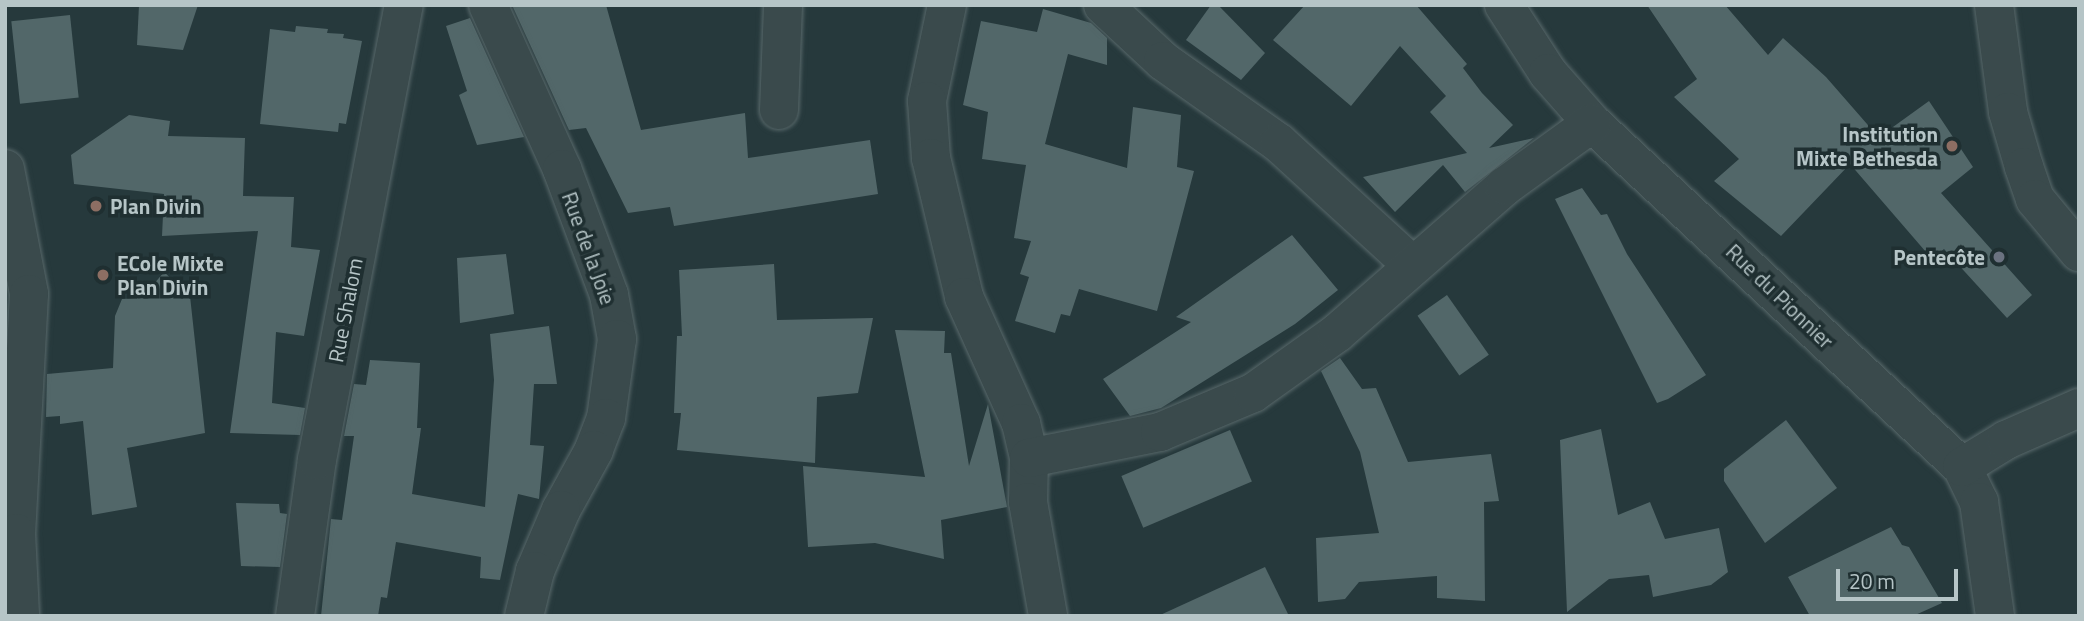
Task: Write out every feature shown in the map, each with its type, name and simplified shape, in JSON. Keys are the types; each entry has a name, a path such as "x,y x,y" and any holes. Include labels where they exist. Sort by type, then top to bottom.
{"street":[{"name":"Rue Shalom","path":"295,616 319,447 404,5"},
{"name":"Rue de la Joie","path":"488,5 562,169 609,295 617,339 606,418 594,450 561,510 535,571 524,616"},
{"path":"779,110 783,5"},
{"path":"947,5 927,101 931,158 964,297 1021,423 1028,458 1028,502 1048,616"},
{"path":"1103,5 1163,61 1279,143 1412,265"},
{"name":"Rue du Pionnier","path":"1504,5 1548,73 1592,123 1962,467 1979,502 1995,616"},
{"path":"1994,5 2008,112 2035,199 2079,252"},
{"path":"1028,458 1160,432 1254,393 1337,333 1505,186 1592,123"},
{"path":"5,169 29,294 16,534 20,616"},
{"path":"1962,467 2006,440 2079,408"}],"building":[{"path":"139,5 198,5 183,50 137,45"},
{"path":"512,5 606,5 641,130 745,113 748,158 870,140 878,194 674,226 670,207 628,213 586,128 569,130"},
{"path":"1211,5 1218,5 1265,53 1241,80 1186,40"},
{"path":"1305,5 1416,5 1467,64 1463,68 1482,93 1513,125 1489,148 1534,138 1465,192 1443,165 1395,212 1363,177 1467,153 1430,112 1446,96 1400,46 1351,106 1273,40"},
{"path":"1647,5 1725,5 1768,55 1783,38 1826,77 1874,132 1881,126 1886,132 1929,101 1973,167 1941,193 2032,295 2007,318 1944,249 1932,259 1850,164 1781,236 1714,181 1739,159 1674,97 1697,79"},
{"path":"1043,9 1091,23 1107,38 1107,65 1068,54 1045,144 1127,168 1133,107 1181,115 1177,167 1194,171 1157,311 1079,289 1070,316 1061,314 1055,333 1015,321 1029,277 1020,274 1031,241 1014,238 1026,165 982,159 988,112 963,105 981,21 1037,32"},
{"path":"70,15 79,98 20,104 11,21"},
{"path":"470,18 524,137 477,145 459,95 467,91 446,26"},
{"path":"296,26 328,29 327,33 344,34 343,38 362,41 346,124 339,123 338,132 260,124 270,29 295,32"},
{"path":"129,115 170,121 168,136 245,138 243,196 294,197 291,247 320,250 304,336 276,332 272,403 305,408 300,435 230,433 258,231 162,236 164,194 74,184 71,155"},
{"path":"1582,188 1601,215 1607,214 1627,254 1706,375 1668,399 1657,403 1555,199"},
{"path":"1292,235 1338,290 1295,324 1161,408 1130,416 1103,379 1191,322 1176,317"},
{"path":"506,254 514,314 460,323 457,258"},
{"path":"774,264 777,320 873,318 858,393 817,397 815,463 677,450 681,413 674,413 677,336 682,336 679,270"},
{"path":"164,272 190,296 205,433 127,448 137,507 92,515 83,421 60,424 60,416 46,417 47,374 113,368 115,316 122,299 142,298"},
{"path":"1447,295 1489,355 1459,375 1418,316"},
{"path":"549,326 557,384 534,384 530,445 544,446 539,499 518,494 500,580 480,578 481,557 396,542 387,598 381,597 378,616 321,616 331,519 342,520 354,436 344,436 354,384 366,385 370,360 420,363 417,428 421,428 412,494 485,507 494,380 490,334"},
{"path":"895,330 945,331 944,353 951,353 969,466 988,404 1007,507 941,520 944,559 875,543 808,547 803,466 925,477"},
{"path":"1340,358 1362,389 1376,388 1408,462 1491,454 1499,501 1484,502 1485,601 1437,598 1437,576 1359,582 1345,599 1318,602 1316,538 1379,533 1360,452 1321,371"},
{"path":"1786,420 1837,488 1765,543 1724,481 1724,469"},
{"path":"1601,429 1618,515 1650,502 1665,539 1719,528 1728,572 1711,585 1653,597 1649,575 1609,579 1567,612 1560,440"},
{"path":"1230,430 1252,482 1143,528 1121,476"},
{"path":"236,503 279,504 280,513 287,514 280,567 241,566"},
{"path":"1891,527 1902,545 1909,547 1942,603 1913,616 1810,616 1788,577"},
{"path":"1265,567 1289,616 1158,616"}],"place":[{"name":"Institution Mixte Bethesda","path":"1952,146"},
{"name":"Plan Divin","path":"96,206"},
{"name":"Pentecôte","path":"1999,257"},
{"name":"ECole Mixte Plan Divin","path":"103,275"}]}
